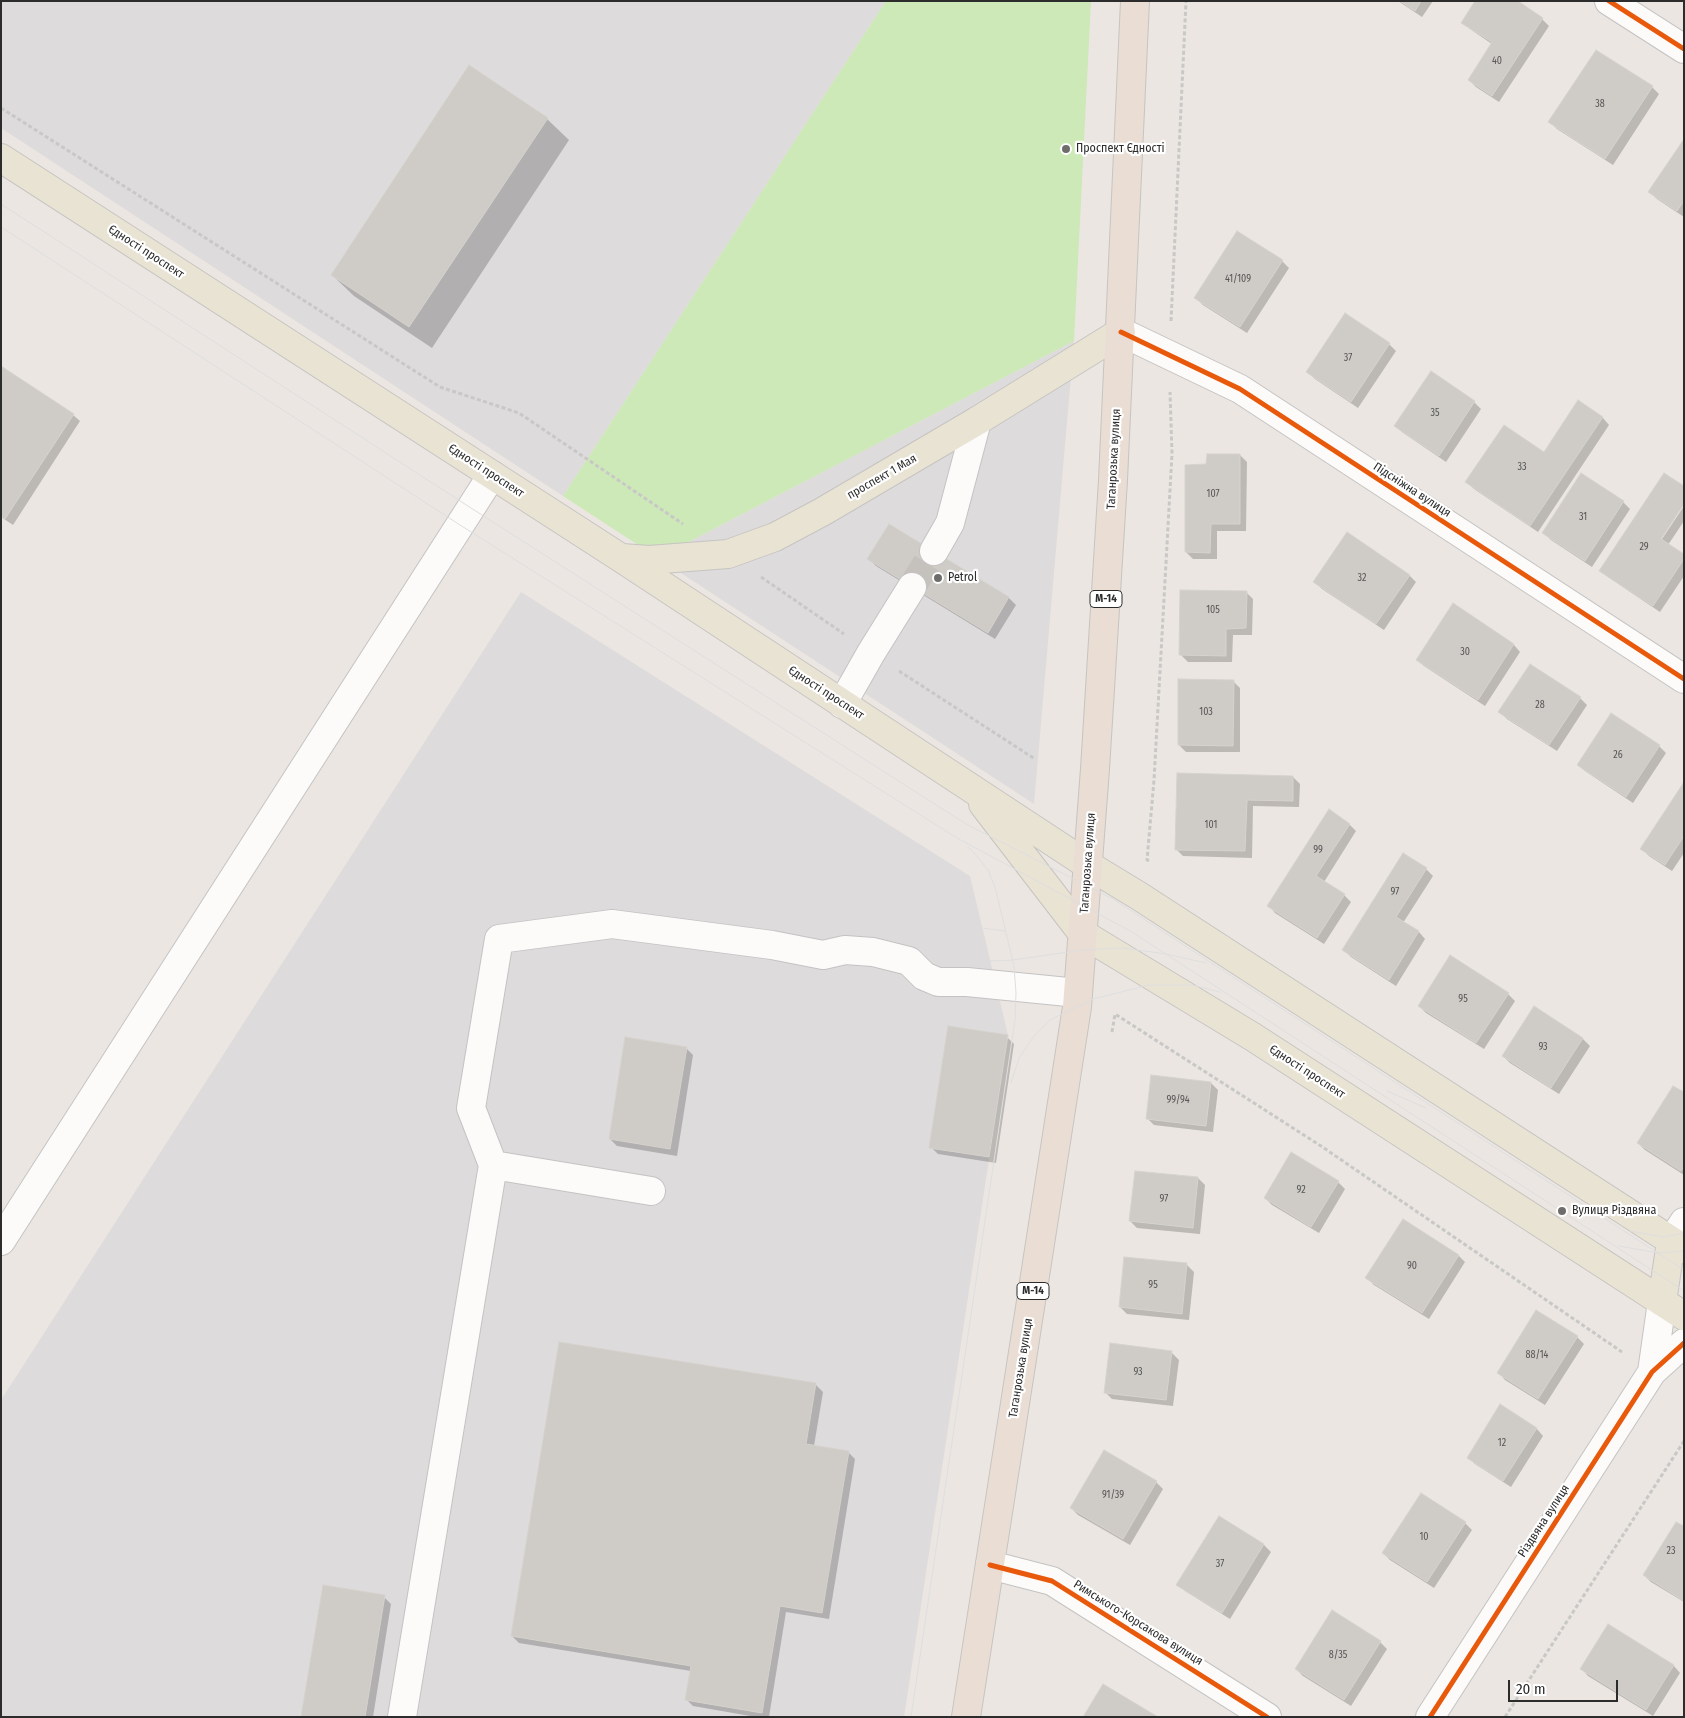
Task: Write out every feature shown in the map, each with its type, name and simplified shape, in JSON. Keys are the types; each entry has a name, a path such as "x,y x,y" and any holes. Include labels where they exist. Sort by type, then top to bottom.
{"highway":[{"name":"Таганрозька вулиця","path":"966,1717 1072,1046 1078,993 1113,480 1135,1"}],"main road":[{"name":"Єдності проспект","path":"1,158 621,558 1088,866 1139,896 1680,1238"},
{"name":"проспект 1 Мая","path":"621,558 650,560 728,554 775,537 822,512 976,421 1121,332"},
{"name":"Єдності проспект","path":"970,787 1083,934 1253,1037 1673,1309"},
{"name":"Різдвяна вулиця","path":"1673,1309 1680,1238"}],"street":[{"path":"1609,1 1684,49"},
{"name":"Підсніжна вулиця","path":"1121,332 1240,389 1684,679"},
{"path":"934,551 950,524 976,421"},
{"path":"1,1241 492,475"},
{"path":"842,704 912,587"},
{"path":"402,1717 493,1165 471,1108 499,939 612,924 772,945 824,955 845,950 873,952 909,961 924,976 938,982 967,982 1078,993"},
{"path":"493,1165 651,1191"},
{"name":"Різдвяна вулиця","path":"1430,1717 1652,1372 1673,1309"},
{"name":"Різдвяна вулиця","path":"1652,1372 1684,1343"},
{"name":"Римського-Корсакова вулиця","path":"990,1565 1052,1581 1267,1717"}],"path":[{"path":"1147,860 1154,780 1172,454 1169,354 1186,1"},
{"path":"1,108 440,387 519,413 871,653 1035,759"},
{"path":"1112,1032 1116,1014 1321,1146 1652,1372"},
{"path":"1505,1717 1684,1441"}],"shaded area":[{"path":"1,1 886,1 563,496 1,128"},
{"path":"1074,341 1034,804 658,558"},
{"path":"521,592 970,876 1008,1035 904,1717 1,1717 1,1400"}],"green space":[{"path":"886,1 1091,1 1074,341 658,558 563,496"}],"building":[{"path":"1400,1 1421,1 1415,11"},
{"path":"1475,1 1518,1 1543,18 1492,96 1468,80 1492,42 1461,23"},
{"path":"1596,50 1653,86 1605,159 1548,122"},
{"path":"469,65 548,118 409,327 331,275"},
{"path":"1684,139 1684,201 1677,211 1648,192"},
{"path":"1237,231 1283,260 1240,327 1194,298"},
{"path":"1345,313 1390,343 1351,402 1306,372"},
{"path":"1,366 74,414 5,519 1,516"},
{"path":"1431,371 1475,401 1439,456 1394,426"},
{"path":"1578,400 1603,417 1530,526 1465,482 1504,425 1544,452"},
{"path":"1207,454 1240,454 1240,524 1211,524 1210,553 1185,552 1185,465 1206,464"},
{"path":"1581,473 1624,501 1585,561 1542,533"},
{"path":"1664,473 1684,486 1684,504 1661,539 1684,554 1684,559 1653,606 1599,571"},
{"path":"889,524 1009,597 988,633 867,559"},
{"path":"1347,532 1410,575 1376,624 1313,582"},
{"path":"1180,590 1247,591 1246,628 1226,629 1226,656 1179,655"},
{"path":"1453,603 1514,644 1478,700 1416,660"},
{"path":"1530,664 1581,697 1549,745 1498,712"},
{"path":"1178,679 1234,680 1233,746 1178,745"},
{"path":"1611,713 1660,745 1626,797 1577,765"},
{"path":"1177,773 1293,776 1293,801 1247,800 1245,851 1175,850"},
{"path":"1684,782 1684,836 1665,865 1640,849"},
{"path":"1329,809 1350,824 1316,876 1345,894 1317,938 1267,906"},
{"path":"1403,853 1427,868 1396,917 1419,931 1389,980 1342,950"},
{"path":"1450,955 1509,993 1476,1043 1418,1006"},
{"path":"1534,1006 1583,1038 1551,1088 1502,1056"},
{"path":"948,1026 1008,1035 989,1157 929,1148"},
{"path":"625,1037 687,1047 670,1149 609,1139"},
{"path":"1151,1075 1211,1082 1206,1126 1146,1119"},
{"path":"1673,1086 1684,1092 1684,1166 1681,1171 1637,1143"},
{"path":"1291,1152 1339,1181 1311,1227 1264,1198"},
{"path":"1135,1171 1198,1177 1193,1228 1129,1221"},
{"path":"1403,1219 1459,1255 1422,1313 1365,1278"},
{"path":"1124,1257 1187,1263 1182,1314 1119,1307"},
{"path":"1536,1310 1578,1336 1538,1399 1497,1373"},
{"path":"559,1342 816,1383 806,1444 849,1451 822,1613 780,1606 762,1713 685,1700 691,1666 511,1636"},
{"path":"1110,1343 1172,1351 1166,1400 1104,1393"},
{"path":"1500,1404 1537,1428 1503,1481 1467,1458"},
{"path":"1104,1450 1157,1481 1123,1539 1070,1508"},
{"path":"1421,1493 1466,1522 1427,1582 1382,1553"},
{"path":"1219,1516 1264,1544 1222,1613 1176,1585"},
{"path":"1676,1522 1684,1526 1684,1601 1643,1575"},
{"path":"323,1585 385,1595 365,1717 301,1717"},
{"path":"1332,1610 1381,1641 1344,1700 1295,1669"},
{"path":"1608,1624 1674,1665 1646,1710 1580,1669"},
{"path":"1103,1684 1158,1717 1083,1717"}],"tunnel":[{"path":"912,587 934,551"}],"tram line":[{"path":"1,204 471,508 966,824 1113,899 1684,1270"},
{"path":"1,227 460,525 957,838 1132,932 1684,1291"},
{"path":"911,1717 1015,1020 1014,966 995,887 988,870 968,847"},
{"path":"982,928 1005,931"},
{"path":"990,961 1013,960 1082,950 1123,948 1166,954 1206,963"},
{"path":"1011,1083 1019,1058 1034,1036 1050,1020 1093,999 1149,985 1192,985 1220,992"},
{"path":"1387,1091 1426,1108"},
{"path":"1630,1231 1664,1237 1684,1233"},
{"path":"1619,1246 1658,1253 1684,1251"}],"cycle path":[{"path":"1609,1 1684,49"},
{"path":"1121,332 1240,389 1684,679"},
{"path":"1430,1717 1652,1372 1684,1343"},
{"path":"990,1565 1052,1581 1267,1717"}],"place":[{"name":"Проспект Єдності","path":"1066,149"},
{"name":"Petrol","path":"938,578"},
{"name":"Вулиця Різдвяна","path":"1562,1211"}]}
